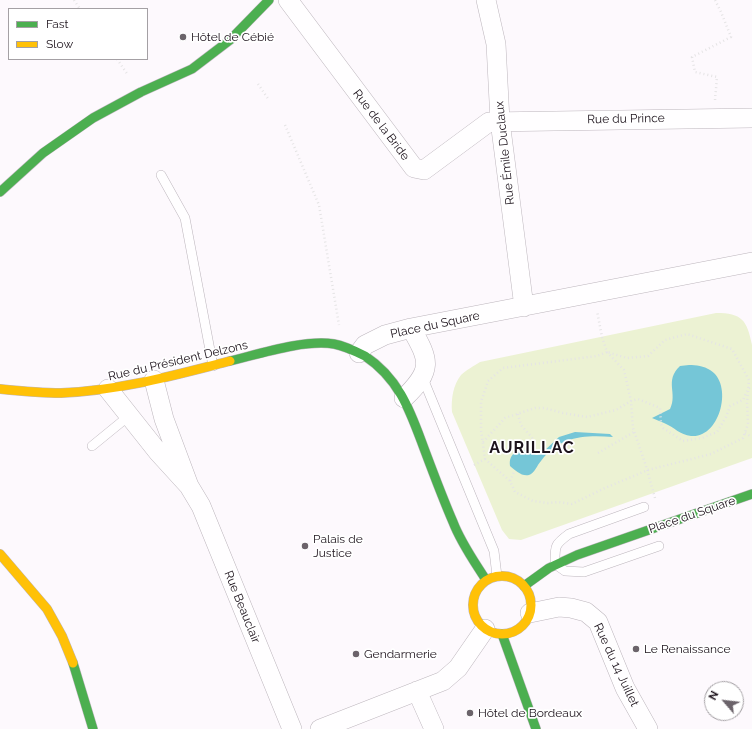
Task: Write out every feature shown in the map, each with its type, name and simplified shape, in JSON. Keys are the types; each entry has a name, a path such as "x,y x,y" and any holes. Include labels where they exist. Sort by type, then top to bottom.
{"street":[{"path":"0,192 43,153 92,118 141,92 192,69 230,40 269,0"},
{"name":"Rue de la Bride","path":"288,0 414,168 424,170 489,122 500,121"},
{"name":"Rue Émile Duclaux","path":"486,0 496,44 500,121 524,307"},
{"name":"Rue du Prince","path":"500,121 752,118"},
{"name":"Place du Square","path":"351,349 385,335 411,328 752,262"},
{"path":"404,398 419,384 427,364 422,348 411,328"},
{"name":"Rue du Président Delzons","path":"0,389 18,392 75,393 108,389 154,380 293,347 325,343 351,349"},
{"path":"351,349 374,363 391,378 404,398 454,523 471,558 486,580"},
{"name":"Rue Beauclair","path":"154,380 164,419 189,486 201,506 292,729"},
{"name":"Rue Beauclair","path":"108,389 158,452 189,486"},
{"name":"Place du Square","path":"524,586 538,574 555,564 577,555 752,494"},
{"path":"0,554 47,609 62,636 69,651 93,729"},
{"path":"496,576 504,576 518,581 524,586 529,594 531,603 530,613 520,628 511,632 494,632 478,622 474,614 474,595 486,580 496,576"},
{"name":"Rue du 14 Juillet","path":"530,613 559,607 571,608 586,612 598,622 624,688 648,729"},
{"path":"320,729 443,681 494,632"},
{"path":"494,632 536,729"},
{"path":"417,691 434,729"}],"lane":[{"path":"161,175 185,218 213,366"},
{"path":"422,376 494,551 496,576"},
{"path":"92,446 130,415"},
{"path":"644,507 570,534 555,548 555,564 565,571 584,572 659,546"}],"path":[{"path":"713,118 717,77 695,72 692,58 731,37 715,0"},
{"path":"258,84 269,100"},
{"path":"285,125 319,205 351,349"},
{"path":"594,292 602,337 607,352 624,370 631,401 634,432 648,470 663,525"},
{"path":"687,334 732,349 748,380 748,424 743,438 712,454 648,470 572,504 533,501 515,492 510,481 485,459 481,402 488,381 503,368 597,356 607,352 627,358 648,356 665,340 687,334"},
{"path":"483,442 504,418 535,408 544,408 563,414 587,417 616,410 631,401 638,399 660,408 661,424 663,428 684,440 702,438 717,432 726,418 730,406 743,400 748,389 752,386"},
{"path":"518,414 520,426 535,441"},
{"path":"598,454 634,432"},
{"path":"745,433 752,437"},
{"path":"461,471 485,459"},
{"path":"510,481 514,472"}],"green space":[{"path":"716,313 732,314 742,320 748,329 750,336 752,345 752,458 521,540 509,539 502,530 452,412 453,392 461,375 480,362"}],"water":[{"path":"689,365 710,370 717,377 721,387 722,398 716,420 710,429 701,435 691,436 652,418 670,409 673,398 672,382 675,371 680,366"},
{"path":"575,432 610,434 613,437 582,437 564,442 556,446 548,453 533,473 529,475 521,474 510,466 511,458 516,451 525,450 537,455 543,452 559,437"}],"traffic: fast":[{"path":"0,192 43,153 93,118 141,92 192,69 230,40 269,0"},
{"path":"230,361 296,345 322,343 334,344 350,349 365,356 377,365 388,376 403,399 415,424 456,530 486,580"},
{"path":"524,586 549,568 577,555 752,494"},
{"path":"502,634 536,729"},
{"path":"73,663 93,729"}],"traffic: slow":[{"path":"0,389 61,393 82,392 146,382 230,361"},
{"path":"0,554 47,609 62,636 73,663"},
{"path":"502,576 513,578 526,589 529,594 531,605 529,616 518,629 513,632 502,634 491,632 478,621 475,616 473,605 475,594 486,581 491,578 502,576"}],"place":[{"name":"Hôtel de Cébié","path":"183,37"},
{"name":"Palais de Justice","path":"305,546"},
{"name":"Le Renaissance","path":"636,649"},
{"name":"Gendarmerie","path":"356,654"},
{"name":"Hôtel de Bordeaux","path":"470,713"}],"district":[{"name":"AURILLAC","path":"532,448"}]}
